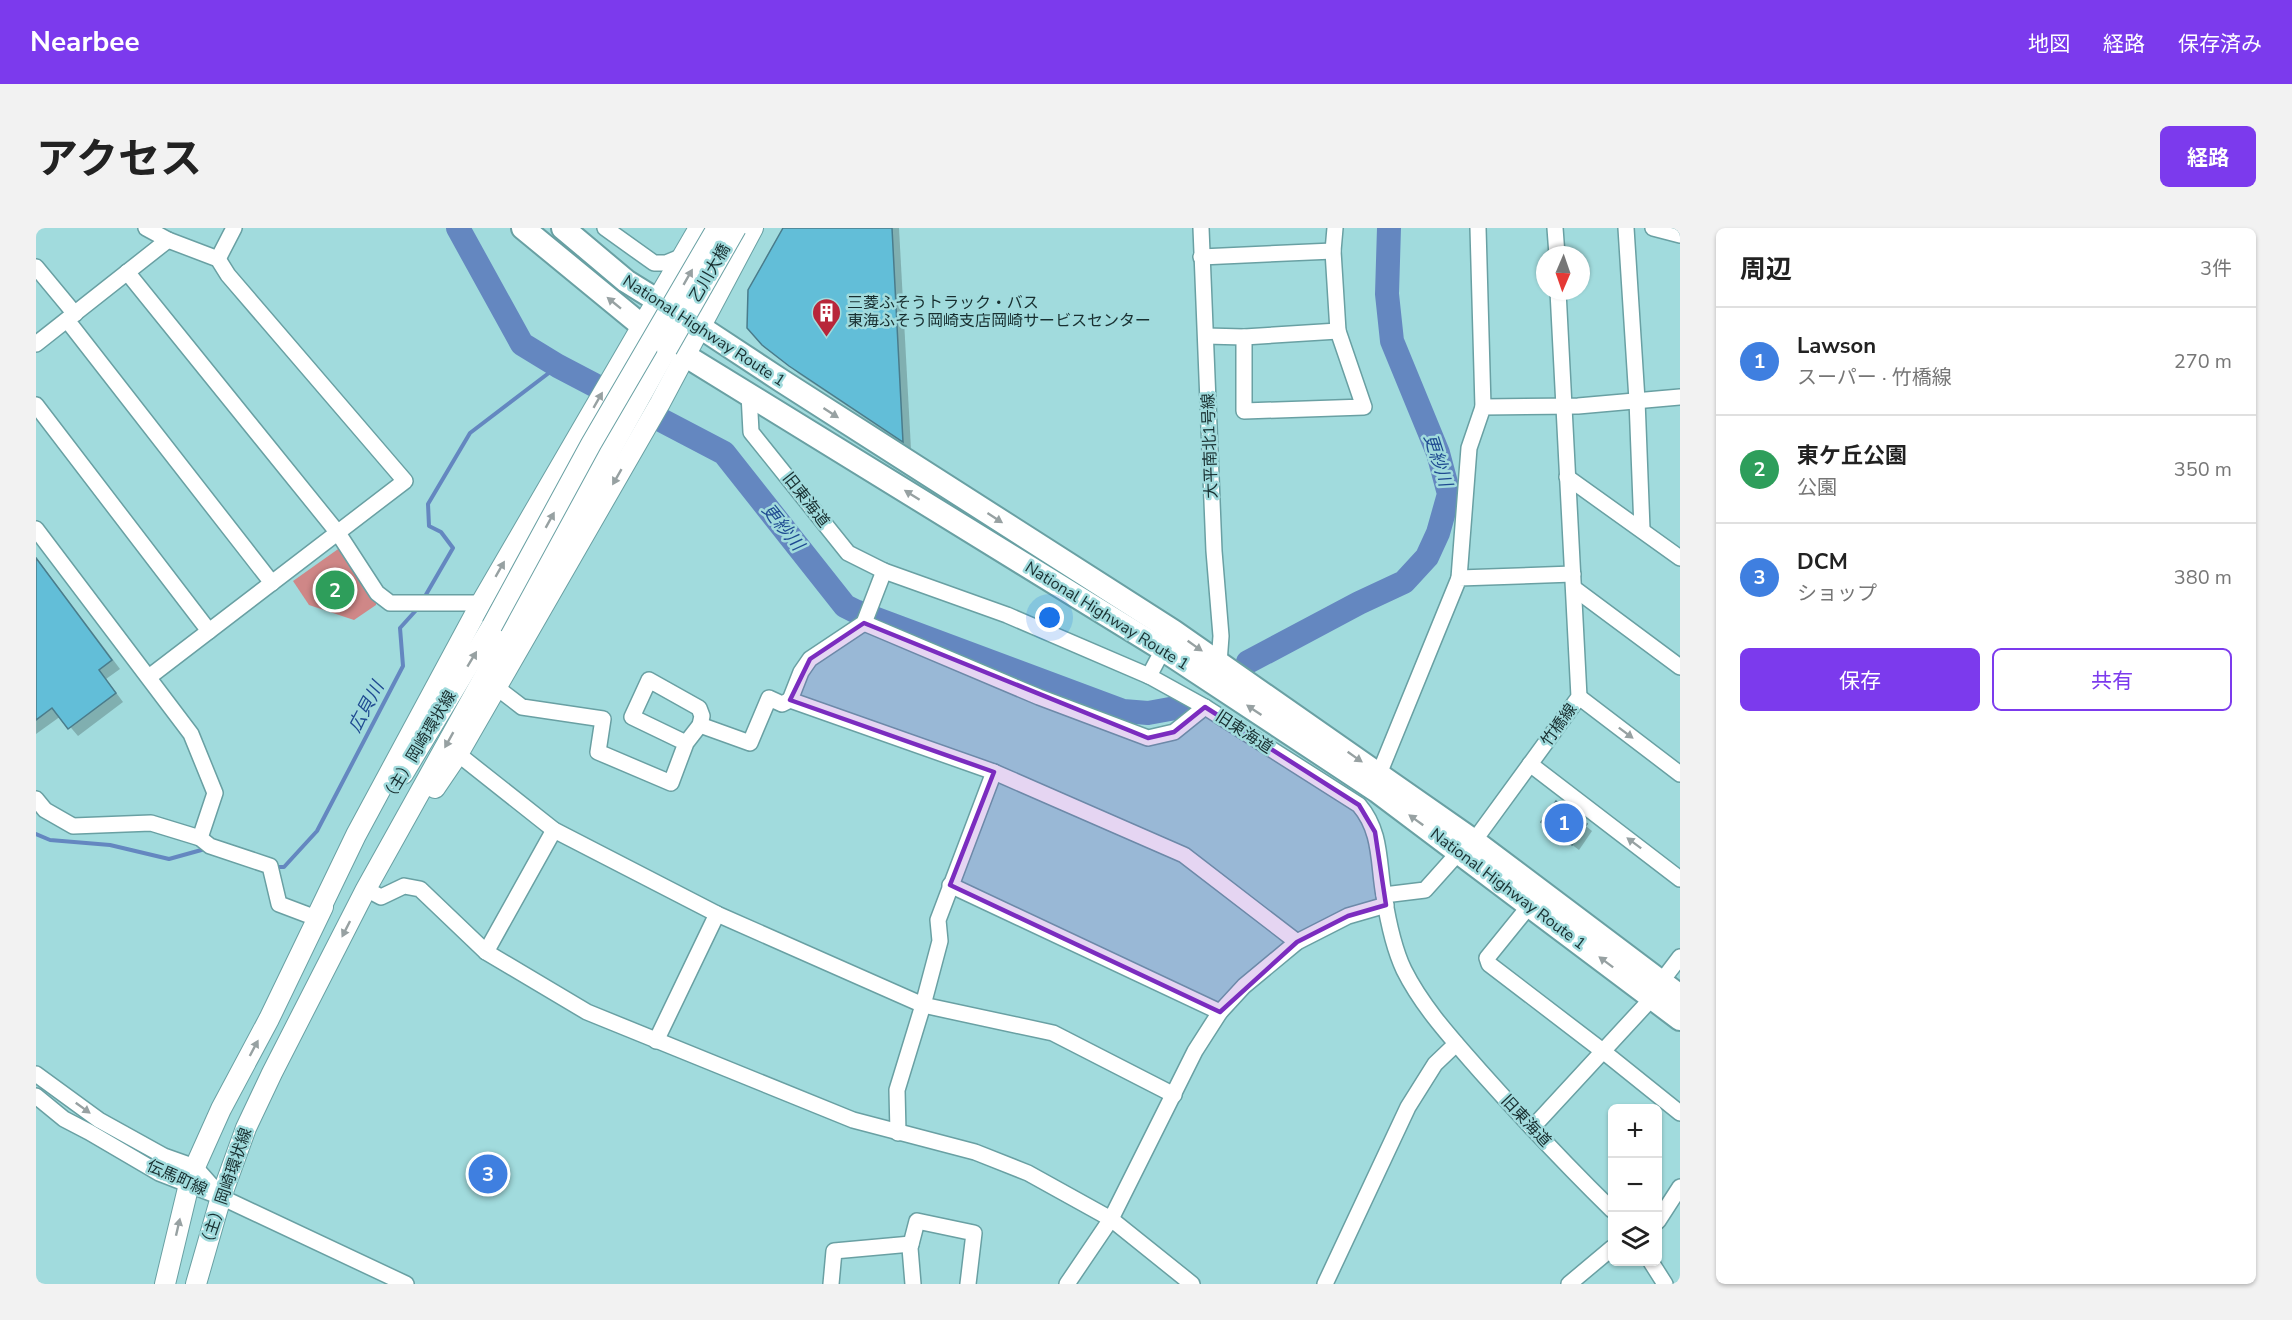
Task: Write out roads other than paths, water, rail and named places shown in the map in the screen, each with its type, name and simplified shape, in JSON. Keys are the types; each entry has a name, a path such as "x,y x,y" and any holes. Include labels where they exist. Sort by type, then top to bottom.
{"highway":[{"name":"National Highway Route 1","path":"523,228 677,352 1168,640 1219,663 1379,774 1467,846 1657,990 1680,1019"},
{"name":"National Highway Route 1","path":"563,228 604,264 702,323 782,381 1168,640 1377,791 1467,846 1530,905 1657,990 1680,996"},
{"path":"585,228 659,296"}],"main road":[{"path":"316,918 356,835 481,603 699,228"},
{"name":"（主）岡崎環状線","path":"196,1284 220,1197 246,1128 272,1073 500,630 591,444 717,228"},
{"name":"乙川大橋","path":"677,352 735,228"},
{"path":"366,890 458,754 660,403 677,352 702,323 753,228"},
{"name":"（主）岡崎環状線","path":"165,1284 192,1176 220,1109 269,1019 316,918 500,630 656,368 677,352"}],"street":[{"path":"146,228 168,240 218,259 228,276 405,481 149,677"},
{"path":"218,259 234,228"},
{"path":"605,228 654,263 666,263 683,256"},
{"name":"大平南北1号線","path":"1200,228 1221,636 1219,663"},
{"path":"1244,337 1244,411 1364,406 1338,331 1335,228"},
{"path":"1379,774 1459,578 1469,448 1483,407 1478,228"},
{"path":"1555,228 1556,246"},
{"path":"1626,228 1637,400 1642,529"},
{"path":"1653,228 1680,235"},
{"path":"36,344 168,240"},
{"path":"1201,257 1334,251"},
{"path":"36,267 71,317 272,583"},
{"path":"127,272 338,533 377,593 390,603 481,603"},
{"name":"竹橋線","path":"1067,1284 1111,1219 1195,1051 1220,1012 1244,986 1297,942 1385,900 1425,890 1467,846 1579,698 1558,300"},
{"path":"1206,336 1244,337 1338,331"},
{"name":"旧東海道","path":"749,394 751,432 848,553 884,571 1007,615 1149,676 1205,707 1359,805 1370,818 1376,832 1385,900 1394,945 1404,971 1428,1010 1532,1128 1608,1206"},
{"path":"1483,407 1627,403 1637,400 1680,398"},
{"path":"36,405 209,631"},
{"path":"1567,477 1680,558"},
{"path":"36,529 191,734 215,793 200,838"},
{"path":"700,725 750,743 769,698 782,704 790,700 801,672 810,659 864,623 884,571"},
{"path":"1459,578 1574,581 1680,667"},
{"path":"864,623 1039,697 1148,738 1174,732 1205,707"},
{"path":"1149,676 1168,640"},
{"path":"496,687 522,707 603,720 598,752 671,783 687,743 700,725 702,716 699,708 649,680 632,717 687,743"},
{"path":"1579,698 1680,774"},
{"path":"790,700 994,772 1184,855 1297,942"},
{"path":"458,754 554,830 717,914 923,1005 1053,1033 1174,1095"},
{"path":"1530,764 1680,879"},
{"path":"898,1133 897,1090 940,940 938,920 994,772"},
{"path":"39,808 73,826 151,823 200,838 210,846 270,866 279,904 316,918"},
{"path":"486,952 554,830"},
{"path":"950,885 1220,1012"},
{"path":"366,890 381,897 404,886 420,889 486,952 587,1012 853,1120 975,1152 1028,1173 1111,1219 1192,1284"},
{"path":"1530,905 1487,958 1489,964 1680,1113"},
{"path":"656,1041 717,914"},
{"path":"1532,1128 1604,1052 1657,990 1680,957"},
{"path":"1325,1284 1408,1107 1435,1064 1456,1044"},
{"name":"伝馬町線","path":"36,1074 99,1120 164,1156 220,1197"},
{"name":"伝馬町線","path":"36,1096 64,1119 89,1131 159,1173 192,1176"},
{"path":"1662,1215 1680,1187"},
{"path":"220,1197 406,1284"},
{"path":"913,1284 911,1244 917,1221 974,1233 968,1284"},
{"path":"831,1284 834,1251 911,1244"},
{"path":"1569,1284 1608,1251"},
{"path":"1654,1266 1665,1284"}],"waterway":[{"name":"更紗川","path":"458,228 522,344 558,366 724,453 845,606 1123,711 1148,713 1181,707"},
{"name":"更紗川","path":"1248,662 1359,603 1404,582 1427,557 1438,533 1449,494 1438,453 1392,341 1387,294 1389,228"},
{"name":"広貝川","path":"424,598 453,548 441,532 429,526 428,504 470,433 558,366"},
{"name":"広貝川","path":"275,867 284,867 317,831 403,666 400,628 419,607"},
{"name":"広貝川","path":"36,834 50,840 110,845 169,859 205,849"}],"place":[{"name":"三菱ふそうトラック・バス 東海ふそう岡崎支店岡崎サービスセンター","path":"826,338"},
{"name":"東ケ丘公園","path":"335,590"},
{"name":"Lawson","path":"1564,823"},
{"name":"DCM","path":"488,1174"}]}
